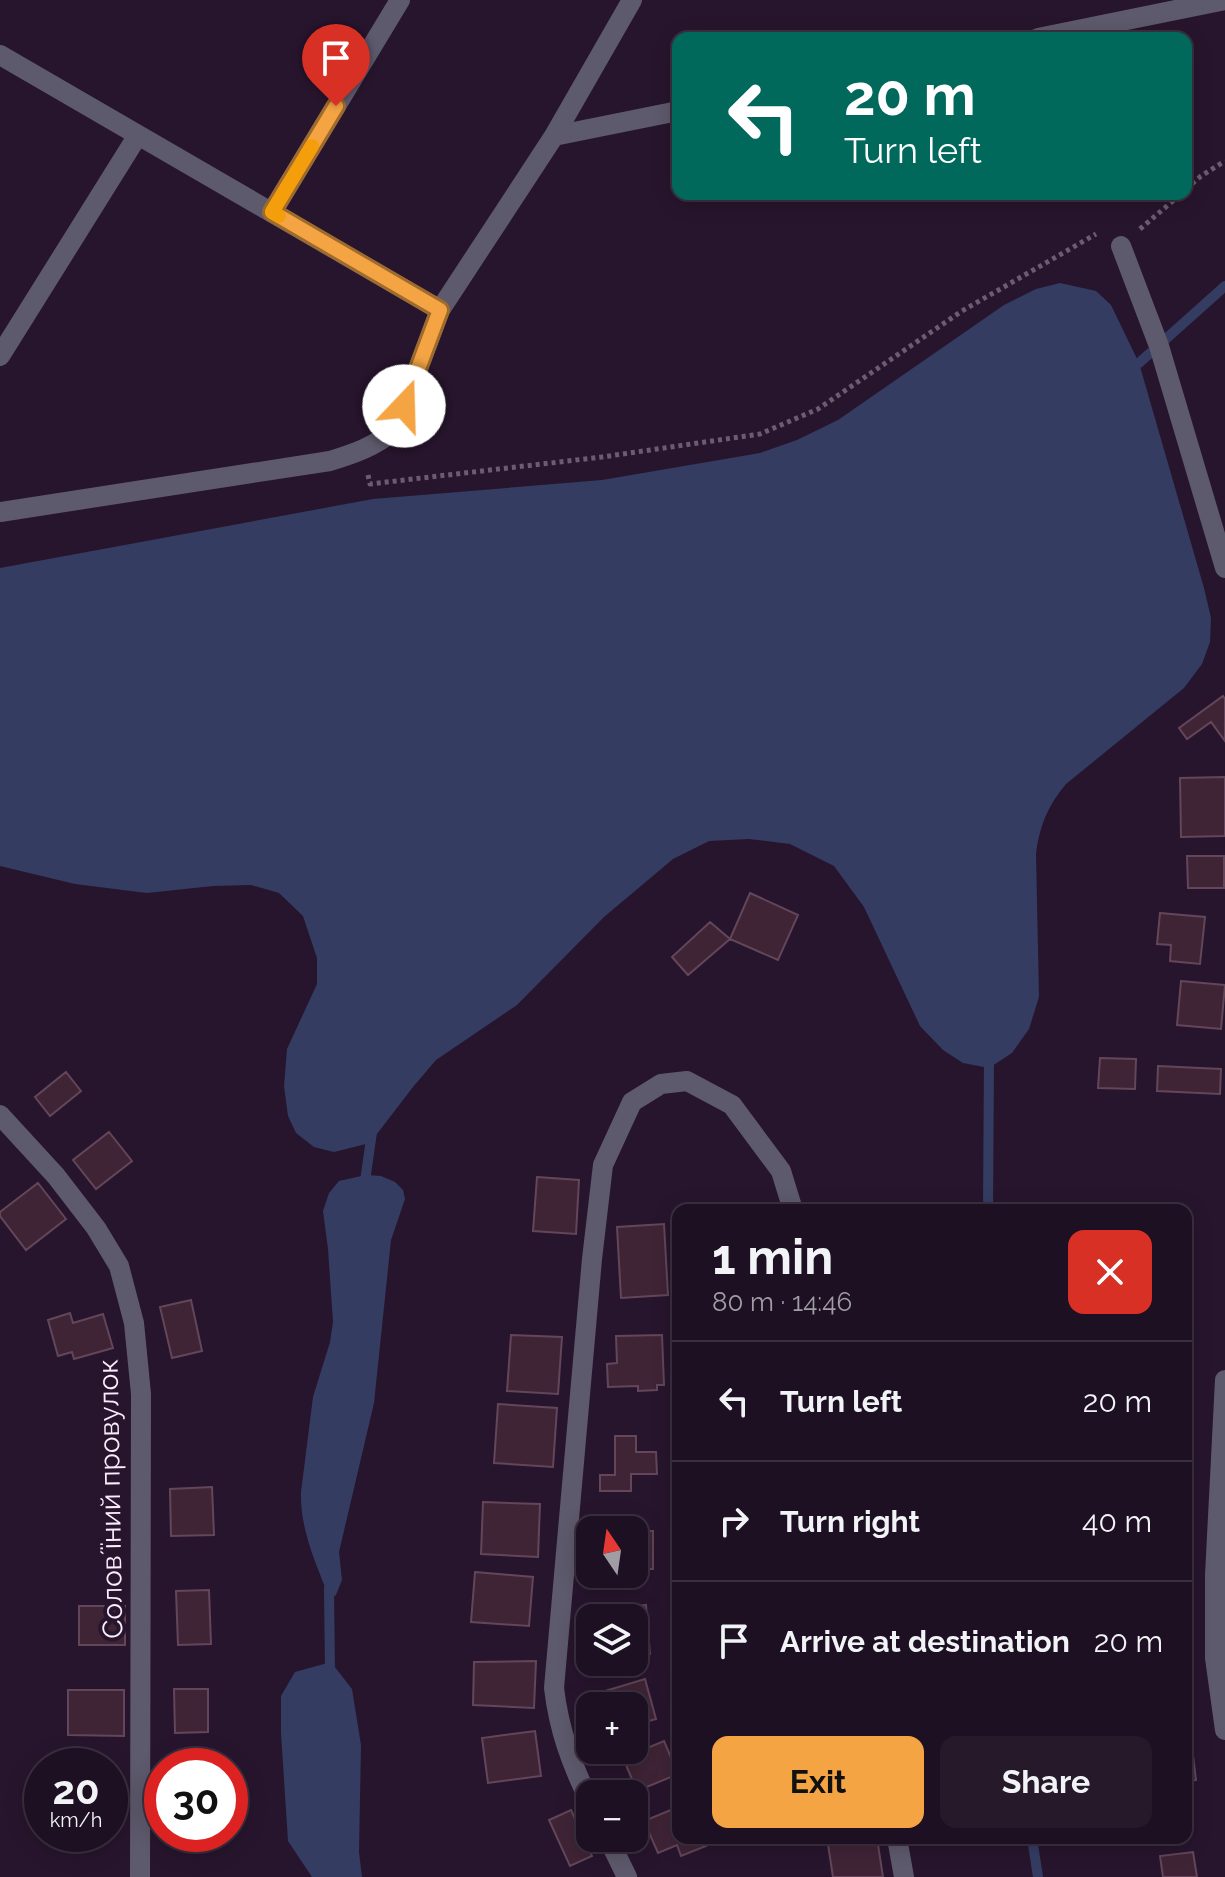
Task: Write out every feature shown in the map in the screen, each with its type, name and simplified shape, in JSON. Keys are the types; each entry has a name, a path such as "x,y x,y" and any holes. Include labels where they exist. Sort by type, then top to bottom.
{"street":[{"path":"272,212 400,0"},
{"path":"0,512 330,461 378,443 395,430 440,310 554,136 632,0"},
{"path":"1068,32 1225,0"},
{"path":"0,55 440,310"},
{"path":"554,136 672,112"},
{"path":"0,356 138,135"},
{"path":"1121,246 1159,346 1225,568"},
{"path":"580,1780 564,1743 554,1688 603,1165 632,1102 661,1084 687,1081 732,1105 781,1171 791,1204"},
{"name":"Соловʼїний провулок","path":"0,1115 56,1176 96,1228 119,1266 134,1323 141,1394 140,1877"},
{"path":"1225,1380 1215,1658 1225,1730"},
{"path":"898,1844 904,1877"},
{"path":"615,1852 627,1877"}],"path":[{"path":"1192,184 1225,161"},
{"path":"361,451 370,484 602,457 760,434 818,409 962,311 1103,229 1121,246 1174,200"}],"water":[{"path":"1060,283 1096,291 1111,305 1139,363 1204,588 1211,618 1210,642 1202,664 1184,688 1066,784 1049,808 1036,854 1039,997 1029,1029 1012,1053 989,1068 963,1063 943,1050 920,1026 864,907 834,866 790,844 749,839 709,841 673,859 604,917 517,1005 436,1060 370,1143 334,1152 314,1147 296,1133 288,1116 284,1086 287,1049 317,984 317,958 303,916 279,893 251,885 147,893 75,884 0,866 0,568 373,499 602,480 760,453 797,440 838,420 1004,305 1036,289"},
{"path":"366,1175 381,1176 395,1182 403,1190 405,1199 391,1240 374,1403 339,1552 342,1580 336,1595 330,1599 314,1560 301,1506 313,1397 333,1322 323,1211 329,1193 339,1181"},
{"path":"331,1662 352,1689 361,1745 359,1852 362,1877 312,1877 288,1841 281,1696 295,1672"}],"building":[{"path":"1223,696 1225,741 1211,722 1187,739 1179,728"},
{"path":"1225,777 1225,836 1181,837 1180,778"},
{"path":"1187,856 1224,856 1224,888 1188,888"},
{"path":"750,893 798,915 778,960 730,939"},
{"path":"1160,913 1205,917 1200,964 1170,961 1171,945 1157,944"},
{"path":"710,922 730,939 688,975 672,957"},
{"path":"1181,981 1225,985 1221,1029 1177,1025"},
{"path":"1100,1058 1136,1059 1135,1089 1098,1088"},
{"path":"1158,1066 1221,1069 1220,1094 1157,1091"},
{"path":"66,1072 81,1091 50,1116 35,1097"},
{"path":"109,1132 132,1161 96,1189 73,1160"},
{"path":"537,1177 579,1180 576,1234 533,1231"},
{"path":"38,1183 66,1219 26,1250 0,1212"},
{"path":"664,1224 668,1295 621,1298 617,1227"},
{"path":"191,1300 202,1351 172,1358 160,1307"},
{"path":"70,1313 73,1323 103,1314 113,1348 74,1359 72,1352 58,1356 48,1320"},
{"path":"511,1335 562,1337 558,1394 507,1391"},
{"path":"662,1335 664,1385 657,1385 657,1390 638,1391 638,1386 608,1387 607,1364 617,1363 616,1336"},
{"path":"498,1404 557,1408 553,1467 494,1463"},
{"path":"615,1436 636,1436 636,1452 656,1452 657,1474 631,1474 631,1491 600,1491 600,1475 615,1475"},
{"path":"212,1487 214,1535 171,1536 170,1489"},
{"path":"483,1502 540,1504 538,1557 481,1554"},
{"path":"648,1531 653,1531 653,1569 648,1569"},
{"path":"475,1572 533,1577 529,1626 471,1622"},
{"path":"209,1590 211,1644 178,1645 176,1591"},
{"path":"79,1606 125,1606 125,1645 79,1645"},
{"path":"536,1661 534,1708 473,1705 474,1662"},
{"path":"645,1679 656,1719 648,1721 648,1692 602,1692"},
{"path":"174,1689 208,1689 208,1732 175,1733"},
{"path":"68,1690 124,1690 124,1736 68,1735"},
{"path":"535,1731 541,1776 488,1783 482,1738"},
{"path":"664,1741 672,1760 672,1776 648,1786 648,1780 632,1780 626,1764 648,1764 648,1748"},
{"path":"1192,1747 1196,1780 1192,1781"},
{"path":"672,1809 672,1844 706,1846 681,1856 677,1845 658,1853 648,1830 648,1819"},
{"path":"571,1810 576,1821 576,1852 590,1852 592,1856 570,1866 549,1820"},
{"path":"828,1844 878,1844 883,1877 833,1877"},
{"path":"1193,1852 1197,1877 1163,1877 1160,1856"}],"waterway":[{"path":"1130,368 1225,286"},
{"path":"988,1204 989,1056"},
{"path":"364,1188 372,1132"},
{"path":"329,1588 330,1672"},
{"path":"1033,1844 1038,1877"}],"slow traffic":[{"path":"279,216 272,212 312,146"}],"route":[{"path":"336,106 272,212 440,310 404,406"}]}
